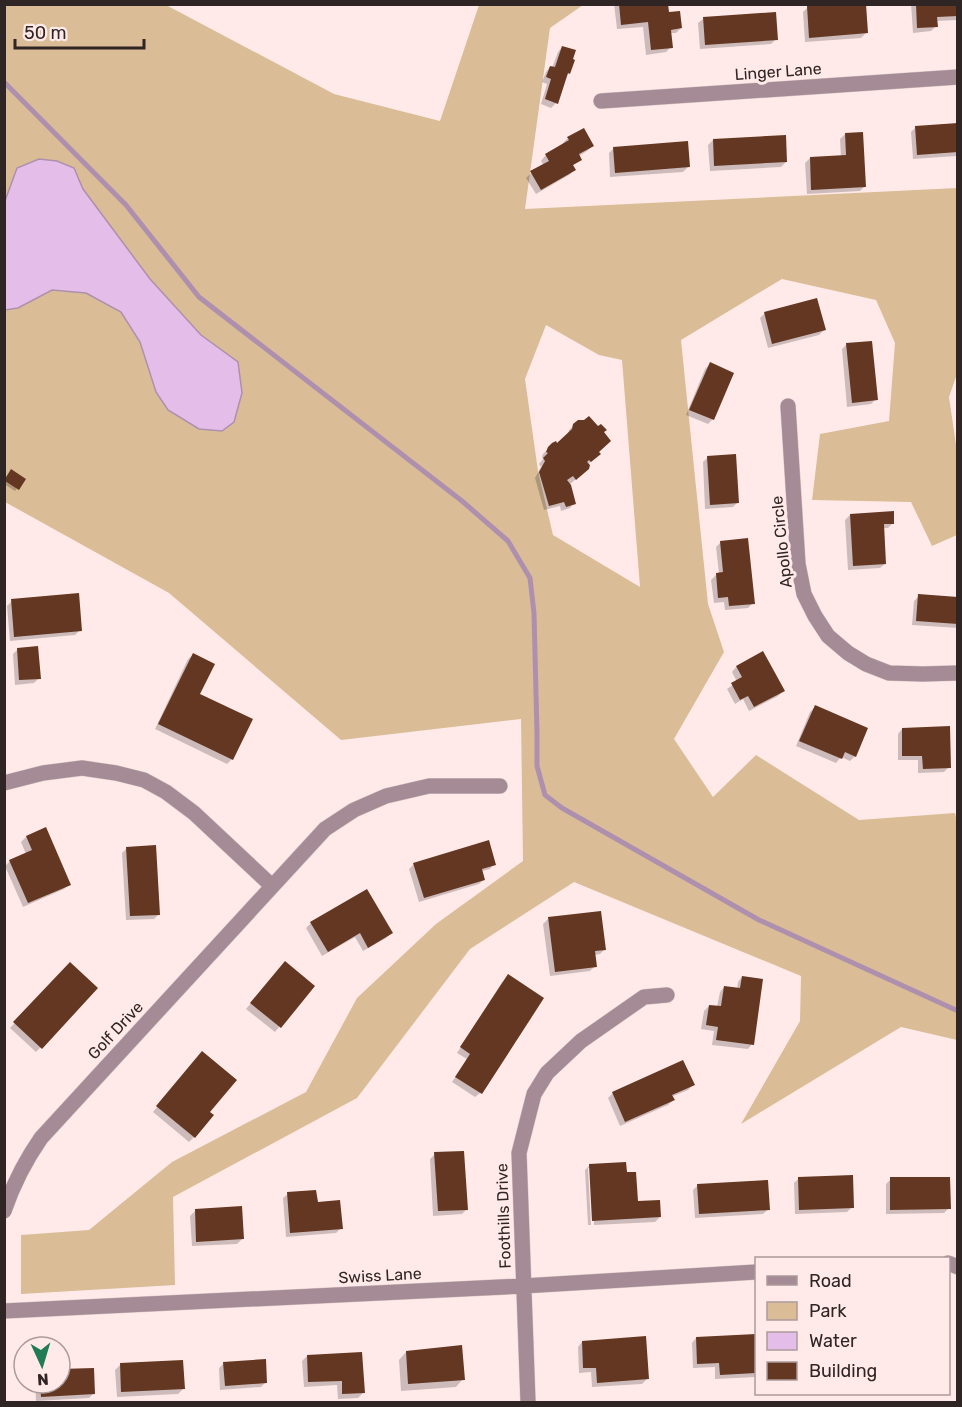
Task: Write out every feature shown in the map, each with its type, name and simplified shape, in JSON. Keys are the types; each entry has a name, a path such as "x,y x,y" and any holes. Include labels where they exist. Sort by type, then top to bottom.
{"street":[{"name":"Linger Lane","path":"601,101 957,77"},
{"name":"Apollo Circle","path":"788,406 798,564 804,594 814,616 828,636 848,653 866,664 889,673 957,673"},
{"path":"4,783 43,773 82,768 144,780 166,792 194,813 272,886"},
{"name":"Golf Drive","path":"4,1211 28,1156 41,1138 325,829 354,810 386,796 429,786 500,786"},
{"name":"Foothills Drive","path":"528,1402 519,1153 534,1094 547,1073 581,1041 644,998 667,995"},
{"name":"Swiss Lane","path":"4,1311 523,1286 755,1272"}],"green space":[{"path":"5,5 166,5 334,94 440,121 479,5 583,5 550,28 525,209 957,188 958,371 949,397 958,458 957,535 932,546 911,502 812,500 820,434 889,421 895,343 876,300 782,279 681,340 708,604 724,652 674,739 713,797 756,755 859,820 955,813 958,827 957,1040 901,1027 741,1124 800,1021 801,976 574,882 470,949 357,1098 173,1197 175,1285 21,1294 21,1235 89,1230 172,1162 306,1092 357,998 436,924 523,861 521,719 341,740 169,593 5,502","holes":["546,325 599,355 622,360 640,587 553,535 538,471 525,379"]}],"water":[{"path":"39,159 57,161 74,168 83,189 150,279 201,335 238,362 242,393 234,422 222,431 199,429 168,410 156,392 140,342 121,312 86,293 52,290 18,308 5,310 5,201 17,168"}],"building":[{"path":"619,4 668,4 669,12 680,11 682,28 671,30 673,48 651,50 648,22 621,25"},
{"path":"866,4 868,33 809,38 807,6"},
{"path":"916,4 958,4 958,16 937,17 938,27 917,28"},
{"path":"776,12 778,40 705,45 703,17"},
{"path":"562,46 576,50 573,59 575,60 570,74 568,73 558,104 545,99 551,79 546,77 550,66 555,67"},
{"path":"958,123 958,152 917,155 915,126"},
{"path":"584,128 594,146 579,154 582,160 573,165 576,170 541,190 530,171 549,161 545,154 569,140 567,137"},
{"path":"863,132 866,187 811,190 810,157 846,155 845,133"},
{"path":"786,135 787,162 714,166 713,139"},
{"path":"688,141 690,167 615,173 613,147"},
{"path":"817,298 826,330 772,344 764,312"},
{"path":"872,341 878,400 852,403 846,343"},
{"path":"710,362 734,373 714,420 689,410"},
{"path":"589,416 598,426 601,424 607,430 604,432 611,441 599,452 601,454 591,462 589,460 587,462 590,465 589,469 576,480 573,476 567,480 571,485 576,504 566,507 564,502 549,506 539,472 545,461 543,458 552,443 556,441 557,443 578,420 584,420"},
{"path":"736,454 739,503 710,505 707,456"},
{"path":"11,469 26,479 19,490 5,481"},
{"path":"894,511 894,524 884,524 886,564 853,566 850,514"},
{"path":"748,538 755,604 729,606 728,597 718,598 716,573 723,572 720,541"},
{"path":"79,593 82,631 14,637 11,599"},
{"path":"918,594 958,597 958,624 916,621"},
{"path":"38,646 41,679 19,680 17,648"},
{"path":"763,651 785,691 754,707 748,696 740,700 731,683 742,677 736,666"},
{"path":"193,653 215,664 200,694 253,719 233,760 158,724"},
{"path":"815,705 868,728 856,757 845,752 842,759 799,741"},
{"path":"950,726 951,768 923,769 922,756 902,756 902,728"},
{"path":"46,827 71,885 28,903 9,860 32,850 26,836"},
{"path":"489,840 496,865 482,869 485,880 424,898 413,863"},
{"path":"156,845 160,915 130,916 126,847"},
{"path":"367,889 393,933 368,948 360,933 328,952 310,922"},
{"path":"601,911 606,950 595,951 597,967 555,972 548,917"},
{"path":"285,961 315,986 281,1028 250,1003"},
{"path":"70,962 98,988 42,1049 13,1022"},
{"path":"508,974 544,998 482,1094 455,1077 470,1054 460,1047"},
{"path":"742,976 763,979 754,1045 716,1040 718,1027 706,1025 709,1005 721,1006 724,986 740,988"},
{"path":"202,1051 237,1080 210,1112 214,1115 195,1138 156,1106"},
{"path":"683,1060 695,1085 672,1095 675,1100 625,1122 612,1092"},
{"path":"464,1151 468,1210 438,1211 434,1152"},
{"path":"626,1162 627,1172 636,1172 638,1201 660,1200 661,1217 592,1221 589,1164"},
{"path":"853,1175 854,1208 799,1210 798,1177"},
{"path":"890,1177 950,1177 951,1209 890,1210"},
{"path":"768,1180 770,1210 699,1214 697,1184"},
{"path":"316,1190 318,1202 340,1200 343,1229 290,1233 287,1192"},
{"path":"242,1206 244,1239 196,1242 195,1209"},
{"path":"755,1334 755,1373 720,1375 719,1363 697,1364 696,1337"},
{"path":"646,1336 649,1379 597,1383 596,1368 583,1368 582,1341"},
{"path":"462,1345 465,1380 408,1384 406,1351"},
{"path":"362,1352 365,1393 342,1394 342,1381 308,1382 307,1355"},
{"path":"266,1359 267,1383 225,1386 223,1362"},
{"path":"183,1360 185,1389 121,1392 120,1363"},
{"path":"94,1368 95,1394 41,1397 41,1395 72,1395 72,1369"}],"waterway":[{"path":"4,82 126,205 199,297 462,501 508,541 530,578 534,613 537,766 545,795 562,808 759,920 958,1011"}]}
